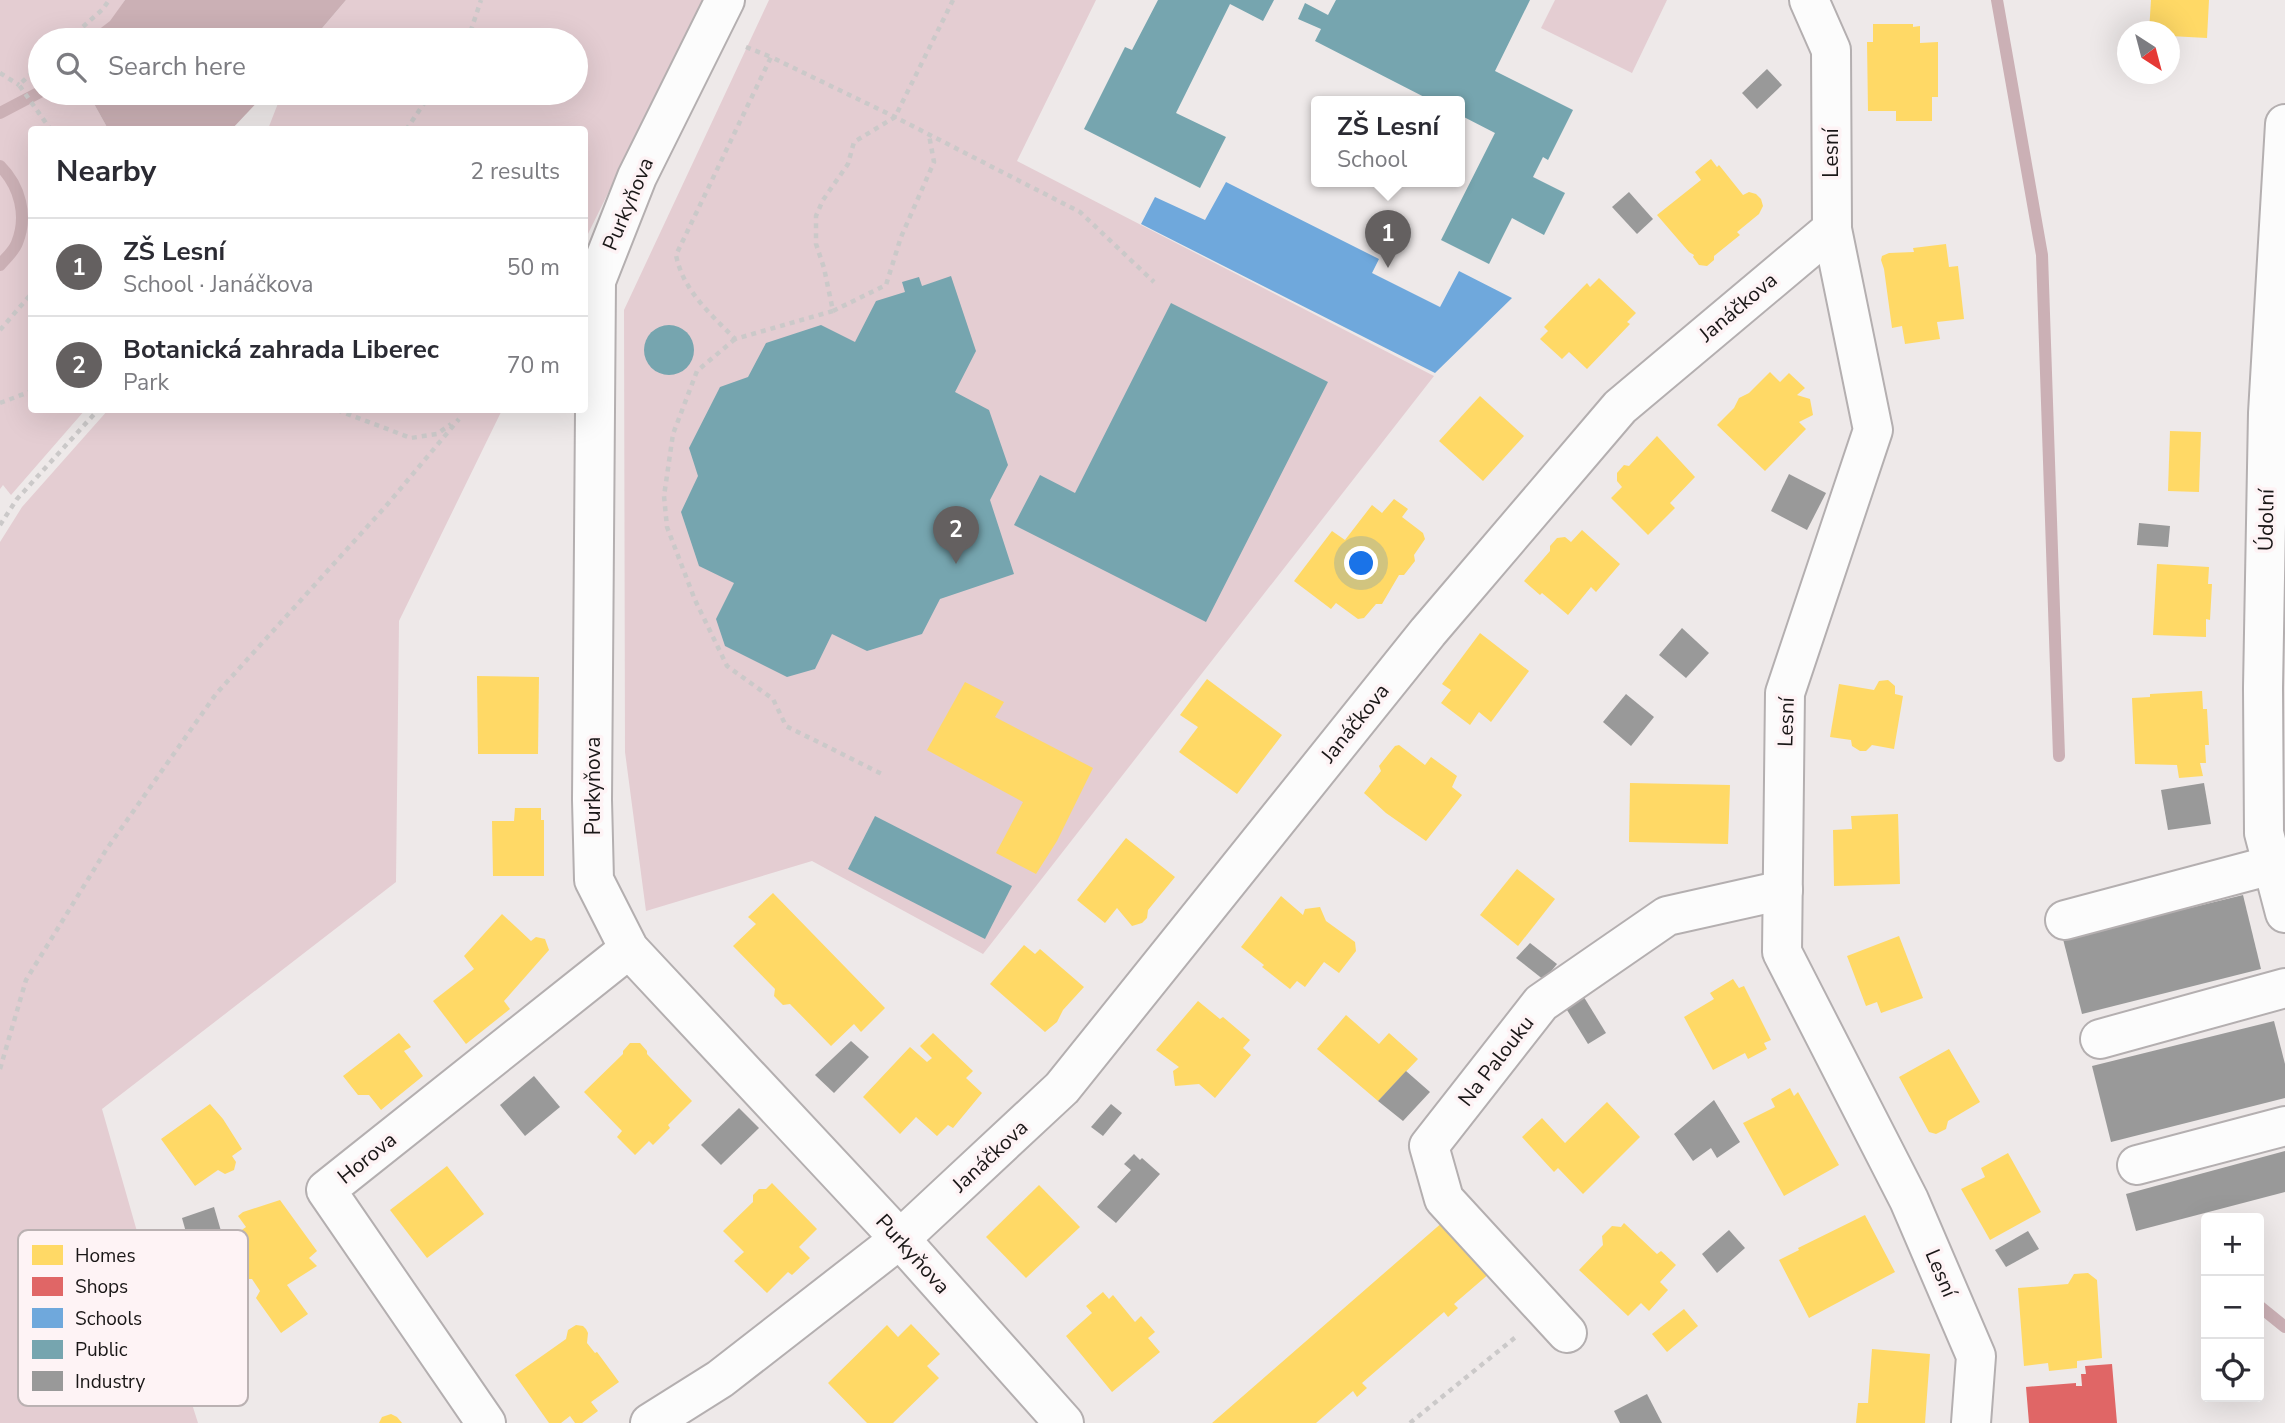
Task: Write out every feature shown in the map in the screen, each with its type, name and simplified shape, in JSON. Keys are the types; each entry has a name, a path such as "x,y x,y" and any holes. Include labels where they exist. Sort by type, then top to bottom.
{"street":[{"name":"Purkyňova","path":"725,0 638,177 596,281 592,800 594,880 629,949 900,1239 1064,1423"},
{"name":"Lesní","path":"1810,0 1831,50 1832,229 1873,430 1785,693 1782,952 1909,1200 1976,1356 1971,1423"},
{"name":"Údolní","path":"2285,124 2268,413 2263,674 2264,833 2285,913"},
{"name":"Janáčkova","path":"900,1239 1062,1088 1428,632 1620,408 1832,229"},
{"path":"2065,920 2272,865"},
{"name":"Na Palouku","path":"1558,1322 1444,1199 1429,1146 1541,1003 1667,916 1783,890"},
{"name":"Horova","path":"486,1423 326,1190 629,949"},
{"path":"2100,1039 2285,988"},
{"path":"2137,1165 2285,1126"},
{"path":"650,1423 720,1379 900,1239"}],"path":[{"path":"82,28 109,0"},
{"path":"473,28 481,0"},
{"path":"833,311 816,244 816,216 823,200 848,164 854,142 895,117 953,0"},
{"path":"735,339 693,295 678,269 676,255 771,57 1080,212 1154,282"},
{"path":"0,73 20,86 28,97"},
{"path":"20,86 28,78"},
{"path":"33,105 48,126"},
{"path":"409,126 423,105"},
{"path":"882,774 786,726 773,699 727,666 695,600 667,527 664,496 673,434 697,371 735,339 833,311 886,285 901,237 934,162 929,134"},
{"path":"0,330 28,298"},
{"path":"0,403 28,392"},
{"path":"0,526 17,499 95,413"},
{"path":"345,413 411,438 437,434 459,419"},
{"path":"0,1069 26,981 106,850 216,694 386,506 459,419 460,413"},
{"path":"1409,1423 1558,1322"}],"shaded area":[{"path":"0,0 125,0 111,21 101,28 28,28 28,105 95,105 106,126 28,126 28,413 82,413 11,495 3,485 0,489"},
{"path":"125,0 346,0 322,28 101,28 110,21"},
{"path":"346,0 703,0 588,234 588,126 269,126 277,105 588,105 588,28 322,28"},
{"path":"769,0 1096,0 1017,161 1434,376 983,954 812,861 646,911 625,752 624,310"},
{"path":"1555,0 1667,0 1632,73 1541,28"},
{"path":"95,105 255,105 235,126 106,126"},
{"path":"105,413 501,413 399,621 396,882 102,1109 137,1230 18,1230 18,1406 193,1406 198,1423 0,1423 0,542 22,507"}],"building: Homes":[{"path":"2151,0 2209,0 2207,38 2180,37 2180,21 2150,21"},
{"path":"1873,24 1913,24 1913,27 1920,26 1920,43 1938,42 1938,97 1932,97 1932,121 1896,121 1896,111 1868,111 1867,42 1873,42"},
{"path":"1711,159 1743,195 1749,192 1756,194 1763,206 1759,214 1737,232 1740,235 1714,256 1714,260 1707,266 1699,265 1694,255 1657,215 1701,180 1695,172"},
{"path":"1946,244 1949,267 1958,266 1964,319 1937,322 1940,339 1905,344 1902,326 1892,328 1882,256 1889,253 1914,252 1913,248"},
{"path":"1599,278 1636,313 1627,322 1630,324 1587,369 1569,352 1562,359 1540,339 1548,331 1544,327 1587,283 1590,287"},
{"path":"1770,372 1780,382 1789,373 1805,388 1797,395 1810,399 1813,415 1799,422 1806,429 1765,471 1717,425 1734,408 1739,398 1749,393"},
{"path":"1480,396 1524,436 1483,481 1439,441"},
{"path":"2170,431 2201,432 2199,492 2168,491"},
{"path":"1657,436 1695,477 1670,503 1675,508 1648,535 1611,498 1622,487 1617,481 1617,473 1624,465 1629,466"},
{"path":"1394,499 1408,509 1402,517 1423,533 1425,539 1414,555 1415,561 1404,575 1399,575 1382,604 1376,604 1364,618 1358,619 1336,603 1331,609 1294,581 1332,531 1345,540 1372,505 1382,513"},
{"path":"1582,530 1620,564 1596,592 1591,587 1568,615 1524,581 1550,551 1550,546 1557,538 1565,537 1571,542"},
{"path":"2157,564 2209,567 2208,584 2212,584 2206,637 2153,635"},
{"path":"1480,633 1529,671 1491,722 1479,712 1470,725 1441,703 1451,690 1442,684"},
{"path":"477,676 539,677 538,754 478,754"},
{"path":"1207,679 1282,735 1237,794 1179,752 1198,727 1180,715"},
{"path":"1888,680 1895,686 1895,694 1903,696 1894,749 1872,745 1866,751 1860,751 1852,746 1851,740 1830,737 1839,684 1874,690 1879,681"},
{"path":"965,682 1004,702 995,717 1093,768 1057,841 1036,874 996,853 1023,802 927,750"},
{"path":"2202,691 2203,709 2207,709 2209,745 2205,745 2206,763 2200,763 2203,776 2179,778 2177,765 2135,764 2132,698 2150,697 2150,694"},
{"path":"1399,745 1425,765 1431,757 1457,776 1452,787 1462,795 1426,841 1386,813 1364,793 1381,771 1379,766 1395,746"},
{"path":"1630,783 1730,785 1728,844 1629,842"},
{"path":"515,808 541,808 541,820 544,820 544,876 493,876 492,821 514,821"},
{"path":"1898,814 1900,884 1834,886 1833,830 1852,829 1851,816"},
{"path":"1126,838 1175,877 1148,910 1147,918 1132,926 1117,908 1105,923 1077,900"},
{"path":"1517,869 1555,899 1518,946 1480,915"},
{"path":"773,893 885,1008 861,1032 854,1024 831,1046 790,1004 783,1005 774,996 775,989 733,946 756,924 748,917"},
{"path":"1281,896 1303,915 1305,909 1320,907 1326,921 1355,942 1356,951 1339,973 1324,962 1305,987 1297,981 1290,989 1241,947"},
{"path":"502,914 531,941 536,937 545,939 549,950 504,1001 510,1009 466,1044 433,1001 474,969 464,956"},
{"path":"1899,936 1923,998 1881,1013 1877,1002 1866,1006 1847,956"},
{"path":"1024,945 1035,954 1040,949 1084,987 1063,1010 1057,1022 1045,1032 990,984"},
{"path":"1733,979 1739,988 1744,986 1771,1040 1764,1043 1767,1049 1748,1059 1745,1053 1713,1070 1684,1017 1714,999 1710,993"},
{"path":"1198,1001 1220,1019 1223,1017 1250,1040 1243,1048 1251,1055 1215,1098 1199,1084 1175,1086 1173,1071 1179,1067 1156,1050"},
{"path":"1346,1015 1379,1044 1389,1033 1418,1059 1378,1101 1317,1049"},
{"path":"399,1033 411,1047 404,1051 423,1076 381,1110 369,1095 358,1095 343,1076"},
{"path":"933,1033 973,1071 966,1078 982,1093 953,1128 948,1125 937,1136 916,1117 900,1134 863,1097 910,1047 927,1062 932,1058 920,1046"},
{"path":"630,1043 640,1043 647,1054 692,1101 653,1145 649,1141 635,1155 617,1137 622,1131 584,1092 623,1054"},
{"path":"1949,1049 1980,1102 1948,1121 1946,1129 1936,1134 1929,1132 1899,1077"},
{"path":"1790,1088 1794,1096 1798,1092 1839,1165 1784,1196 1743,1123 1775,1107 1771,1099"},
{"path":"1607,1102 1640,1137 1583,1194 1558,1168 1554,1172 1522,1137 1542,1118 1565,1143"},
{"path":"210,1104 242,1149 232,1156 236,1162 234,1170 225,1174 218,1170 195,1186 161,1139"},
{"path":"2008,1153 2041,1212 1990,1240 1961,1189 1985,1177 1981,1168"},
{"path":"447,1166 484,1214 427,1258 390,1210"},
{"path":"772,1183 817,1229 799,1247 810,1258 792,1275 788,1272 767,1293 734,1261 744,1252 723,1231 753,1202 753,1195 759,1189 766,1189"},
{"path":"1039,1185 1080,1227 1026,1278 986,1237"},
{"path":"280,1200 317,1251 309,1258 317,1266 287,1285 308,1314 281,1333 256,1298 260,1291 252,1279 248,1279 248,1230 242,1230 246,1227 238,1216"},
{"path":"1865,1215 1895,1272 1809,1318 1779,1260"},
{"path":"1444,1221 1490,1273 1454,1304 1458,1308 1448,1317 1444,1312 1362,1383 1367,1388 1357,1397 1353,1391 1316,1423 1212,1423"},
{"path":"1624,1223 1657,1254 1661,1251 1676,1265 1660,1282 1668,1290 1649,1311 1641,1303 1628,1316 1579,1270 1603,1245 1602,1236 1612,1226 1621,1227"},
{"path":"2088,1273 2097,1280 2102,1358 2077,1361 2077,1368 2049,1371 2048,1363 2024,1366 2018,1288 2068,1284 2074,1274"},
{"path":"1103,1292 1109,1299 1113,1295 1135,1322 1141,1316 1155,1332 1148,1338 1160,1352 1112,1392 1066,1336 1092,1313 1086,1306"},
{"path":"1684,1309 1698,1326 1667,1352 1652,1334"},
{"path":"911,1324 940,1354 927,1366 939,1378 893,1423 867,1423 828,1383 887,1325 898,1337"},
{"path":"576,1325 586,1329 587,1343 619,1382 591,1402 598,1411 582,1423 575,1423 570,1416 561,1423 549,1423 515,1375 566,1339 568,1330"},
{"path":"1872,1349 1930,1354 1925,1423 1856,1423 1858,1403 1868,1403"},
{"path":"391,1414 402,1423 379,1423 382,1417"}],"building: Shops":[{"path":"2112,1364 2117,1423 2029,1423 2026,1387 2076,1383 2076,1386 2082,1386 2081,1374 2086,1374 2085,1366"}],"building: Schools":[{"path":"1226,182 1379,259 1372,273 1440,307 1459,271 1512,298 1435,373 1141,224 1155,197 1205,220"}],"building: Public":[{"path":"1158,0 1274,0 1263,21 1230,4 1176,113 1226,137 1200,188 1084,129 1125,47 1132,50"},
{"path":"1336,0 1530,0 1495,71 1573,110 1548,160 1543,157 1533,177 1565,193 1544,235 1512,218 1489,264 1441,240 1495,133 1465,118 1465,96 1422,96 1315,41 1321,29 1298,19 1305,3 1328,15"},
{"path":"951,276 976,351 955,392 989,410 1008,465 990,500 1014,574 940,599 922,634 867,651 832,634 815,669 787,677 725,646 716,619 734,583 699,566 681,512 698,476 689,448 720,387 748,377 766,343 821,325 855,342 876,301 905,292 902,282 919,277 922,286"},
{"path":"1171,303 1328,382 1206,622 1014,525 1040,475 1075,493"},
{"path":"669,325 687,332 694,350 687,368 669,375 651,368 644,350 651,332"},
{"path":"875,816 1012,886 985,939 848,869"}],"building: Industry":[{"path":"1767,69 1782,85 1757,109 1742,93"},
{"path":"1629,192 1653,219 1637,234 1612,207"},
{"path":"1789,474 1826,493 1807,530 1771,511"},
{"path":"2139,523 2170,526 2168,547 2137,545"},
{"path":"1682,628 1709,653 1686,678 1659,655"},
{"path":"1626,694 1654,717 1631,746 1603,722"},
{"path":"2204,783 2211,824 2168,830 2161,790"},
{"path":"2243,895 2261,969 2082,1014 2063,939"},
{"path":"1530,943 1557,964 1544,980 1516,958"},
{"path":"1582,994 1606,1033 1588,1044 1567,1010"},
{"path":"2274,1021 2285,1064 2285,1098 2111,1142 2092,1066"},
{"path":"851,1041 869,1057 834,1093 815,1075"},
{"path":"1406,1071 1430,1092 1403,1121 1378,1101"},
{"path":"534,1076 560,1107 525,1136 500,1105"},
{"path":"1714,1100 1740,1142 1717,1158 1711,1148 1693,1161 1674,1134"},
{"path":"1111,1104 1122,1113 1103,1136 1091,1127"},
{"path":"739,1108 759,1128 721,1165 701,1145"},
{"path":"2285,1151 2285,1192 2136,1231 2126,1194"},
{"path":"1134,1154 1160,1174 1116,1223 1097,1207 1131,1170 1124,1164"},
{"path":"214,1207 221,1230 185,1230 182,1218"},
{"path":"1729,1230 1745,1248 1717,1273 1702,1254"},
{"path":"2028,1231 2039,1249 2006,1267 1995,1250"},
{"path":"1647,1394 1662,1423 1620,1423 1614,1411"}],"waterway":[{"path":"1997,0 2042,255 2059,756"},
{"path":"0,113 28,98"},
{"path":"0,166 13,183 22,212 16,246 0,265"},
{"path":"2264,1310 2285,1327"}],"place":[{"name":"ZŠ Lesní","path":"1388,268"},
{"name":"Botanická zahrada Liberec","path":"956,564"}]}
